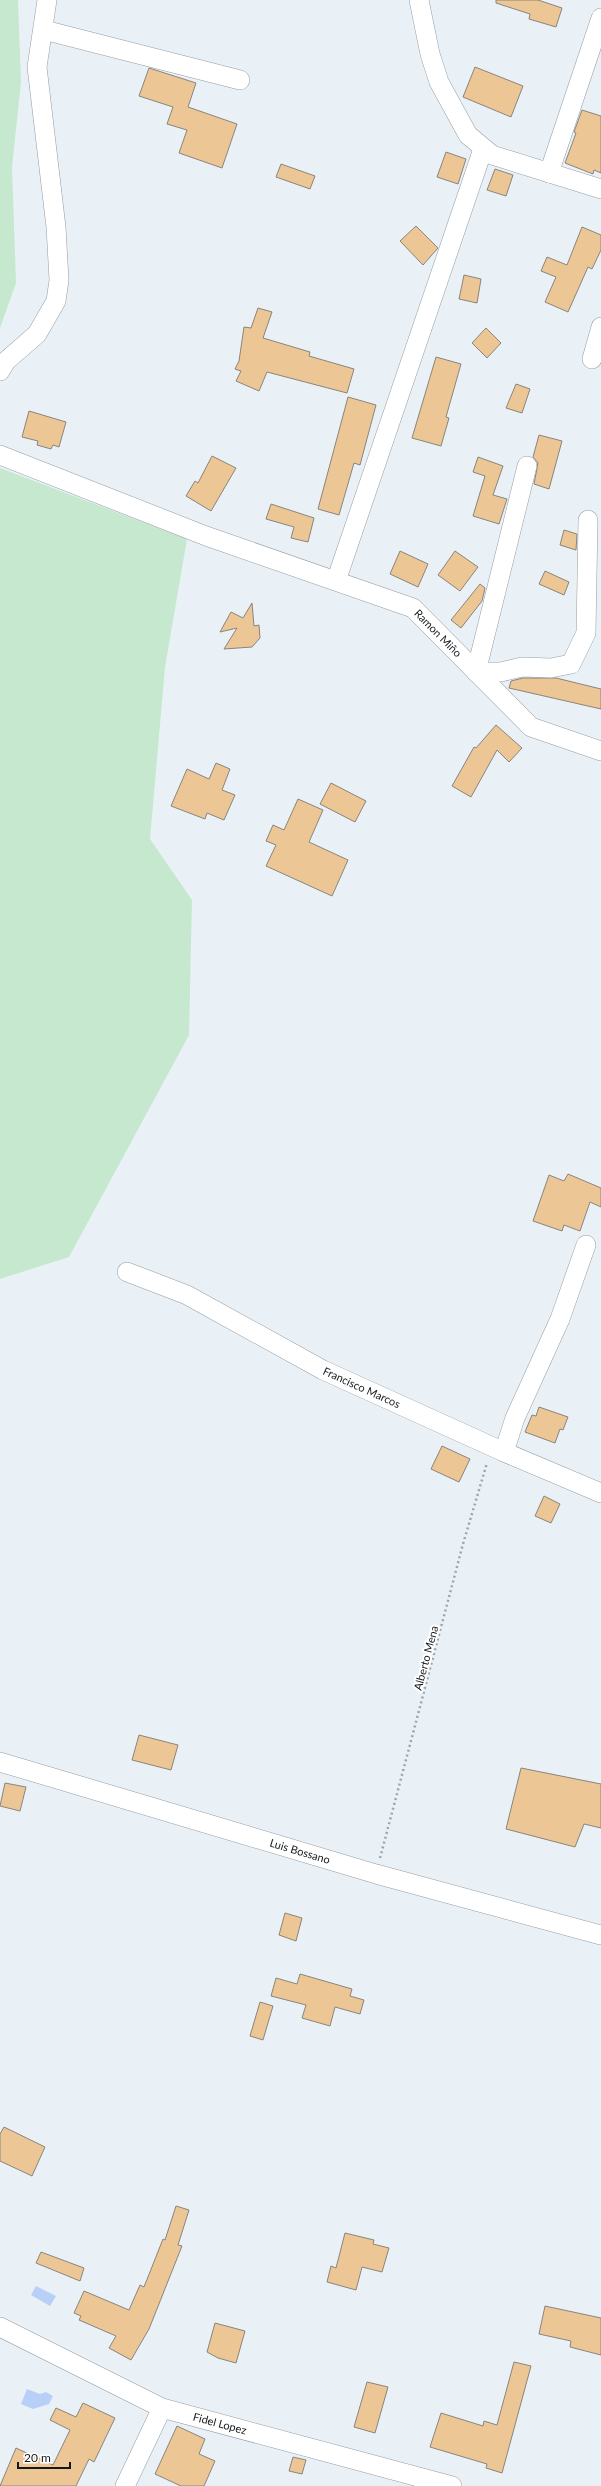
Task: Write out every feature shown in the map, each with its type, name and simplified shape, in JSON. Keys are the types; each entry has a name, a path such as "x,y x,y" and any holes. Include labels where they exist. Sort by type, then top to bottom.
{"street":[{"path":"0,371 6,361 37,334 56,301 59,280 56,227 37,67 44,30 47,0"},
{"path":"419,0 430,54 439,82 468,135 483,149 504,160 601,189"},
{"path":"549,173 601,18"},
{"path":"44,30 240,80"},
{"path":"336,581 483,149"},
{"path":"592,360 601,327"},
{"name":"Ramon Miño","path":"0,455 206,536 413,608 531,727 601,751"},
{"path":"527,466 476,672 501,672 522,667 550,668 571,664 586,633 588,520"},
{"path":"498,1450 515,1418 560,1319 586,1245"},
{"name":"Francisco Marcos","path":"127,1272 187,1295 324,1370 498,1450 601,1493"},
{"name":"Luis Bossano","path":"0,1762 376,1874 601,1935"},
{"name":"Fidel Lopez","path":"0,2327 162,2408 452,2486"},
{"path":"125,2486 162,2408"}],"path":[{"name":"Alberto Mena","path":"376,1874 463,1544 498,1450"}],"green space":[{"path":"0,0 18,0 21,82 12,167 16,283 0,328"},
{"path":"0,468 187,539 165,667 150,839 192,900 189,1035 69,1257 0,1279"}],"water":[{"path":"36,2286 56,2296 50,2306 31,2295"},
{"path":"27,2389 40,2394 46,2392 53,2396 49,2404 33,2409 21,2404"}],"building":[{"path":"496,0 538,0 562,8 556,27 529,19 530,14 496,3"},
{"path":"475,67 523,86 511,117 463,97"},
{"path":"149,68 196,83 188,107 237,124 222,168 179,153 187,130 167,124 173,107 139,96"},
{"path":"582,110 601,116 601,173 594,170 593,174 565,163 576,133 574,132"},
{"path":"446,152 466,159 458,184 437,177"},
{"path":"281,164 315,176 310,189 276,177"},
{"path":"495,169 513,175 506,196 487,190"},
{"path":"416,226 438,248 423,265 400,241"},
{"path":"582,227 601,235 601,250 592,269 588,267 568,312 545,302 556,277 541,271 547,257 567,265"},
{"path":"464,275 481,279 477,303 459,299"},
{"path":"258,308 272,312 263,338 310,352 309,356 354,369 347,393 267,372 259,391 236,381 241,371 235,369 239,361 244,327 251,328"},
{"path":"486,328 501,343 487,358 472,343"},
{"path":"436,357 461,364 446,417 449,418 441,446 412,438"},
{"path":"516,384 530,389 522,413 506,408"},
{"path":"348,397 376,405 360,465 354,463 339,515 318,509"},
{"path":"29,411 66,422 59,447 53,445 51,449 37,445 38,441 22,437"},
{"path":"539,435 562,441 549,489 534,484 538,463 533,457"},
{"path":"212,456 236,468 211,511 186,496 195,481 198,483"},
{"path":"478,457 503,466 493,495 507,499 499,524 473,516 485,476 473,472"},
{"path":"271,504 314,518 308,542 291,538 294,527 266,519"},
{"path":"564,530 577,534 576,550 560,545"},
{"path":"400,551 428,564 418,587 390,574"},
{"path":"455,551 478,567 460,591 438,575"},
{"path":"545,571 569,582 564,595 539,584"},
{"path":"480,584 485,588 482,601 461,628 451,620"},
{"path":"252,603 254,626 259,625 260,638 252,647 224,649 237,628 220,632 231,612 243,618"},
{"path":"523,678 556,678 601,689 601,709 509,688 511,681"},
{"path":"496,725 522,748 509,762 497,750 471,797 452,786 474,747 476,748"},
{"path":"216,763 230,769 222,790 235,795 224,820 207,813 205,819 171,806 187,769 209,779"},
{"path":"331,783 366,801 355,822 320,804"},
{"path":"298,799 323,810 309,842 348,860 332,896 266,866 276,845 266,841 273,825 284,830"},
{"path":"568,1174 601,1188 601,1207 590,1202 580,1231 564,1225 562,1231 533,1221 549,1175 564,1181"},
{"path":"539,1407 568,1417 563,1430 560,1429 555,1443 525,1432 532,1415 536,1416"},
{"path":"442,1446 470,1459 459,1482 431,1469"},
{"path":"544,1496 560,1504 551,1523 535,1516"},
{"path":"139,1735 178,1745 171,1770 132,1760"},
{"path":"521,1768 601,1784 601,1828 584,1824 575,1847 506,1829"},
{"path":"5,1783 26,1787 20,1811 0,1806"},
{"path":"285,1913 302,1918 296,1941 279,1935"},
{"path":"300,1974 352,1989 350,1996 364,2000 360,2014 335,2007 330,2026 302,2018 306,2005 271,1996 276,1978 297,1984"},
{"path":"260,2002 273,2006 263,2040 250,2036"},
{"path":"4,2127 45,2147 32,2176 0,2161 0,2134"},
{"path":"176,2206 189,2210 178,2245 182,2246 149,2329 131,2360 109,2348 116,2336 79,2320 81,2316 74,2313 84,2291 129,2310 140,2285 144,2287 163,2239 165,2240"},
{"path":"345,2233 374,2240 373,2244 389,2248 382,2272 362,2267 356,2290 327,2282 331,2266 336,2268"},
{"path":"41,2252 84,2268 80,2281 36,2263"},
{"path":"545,2306 601,2318 601,2355 570,2347 571,2341 539,2334"},
{"path":"215,2323 245,2331 236,2363 218,2358 207,2352"},
{"path":"514,2362 531,2366 502,2473 486,2468 487,2464 430,2447 441,2413 483,2426 484,2421 497,2425"},
{"path":"367,2382 388,2387 375,2433 354,2427"},
{"path":"83,2403 115,2418 94,2462 89,2459 76,2486 0,2486 16,2448 53,2465 70,2430 50,2420 56,2408 76,2417"},
{"path":"177,2426 205,2439 199,2454 215,2461 204,2486 181,2486 155,2474"},
{"path":"293,2457 306,2460 302,2474 289,2471"}]}
